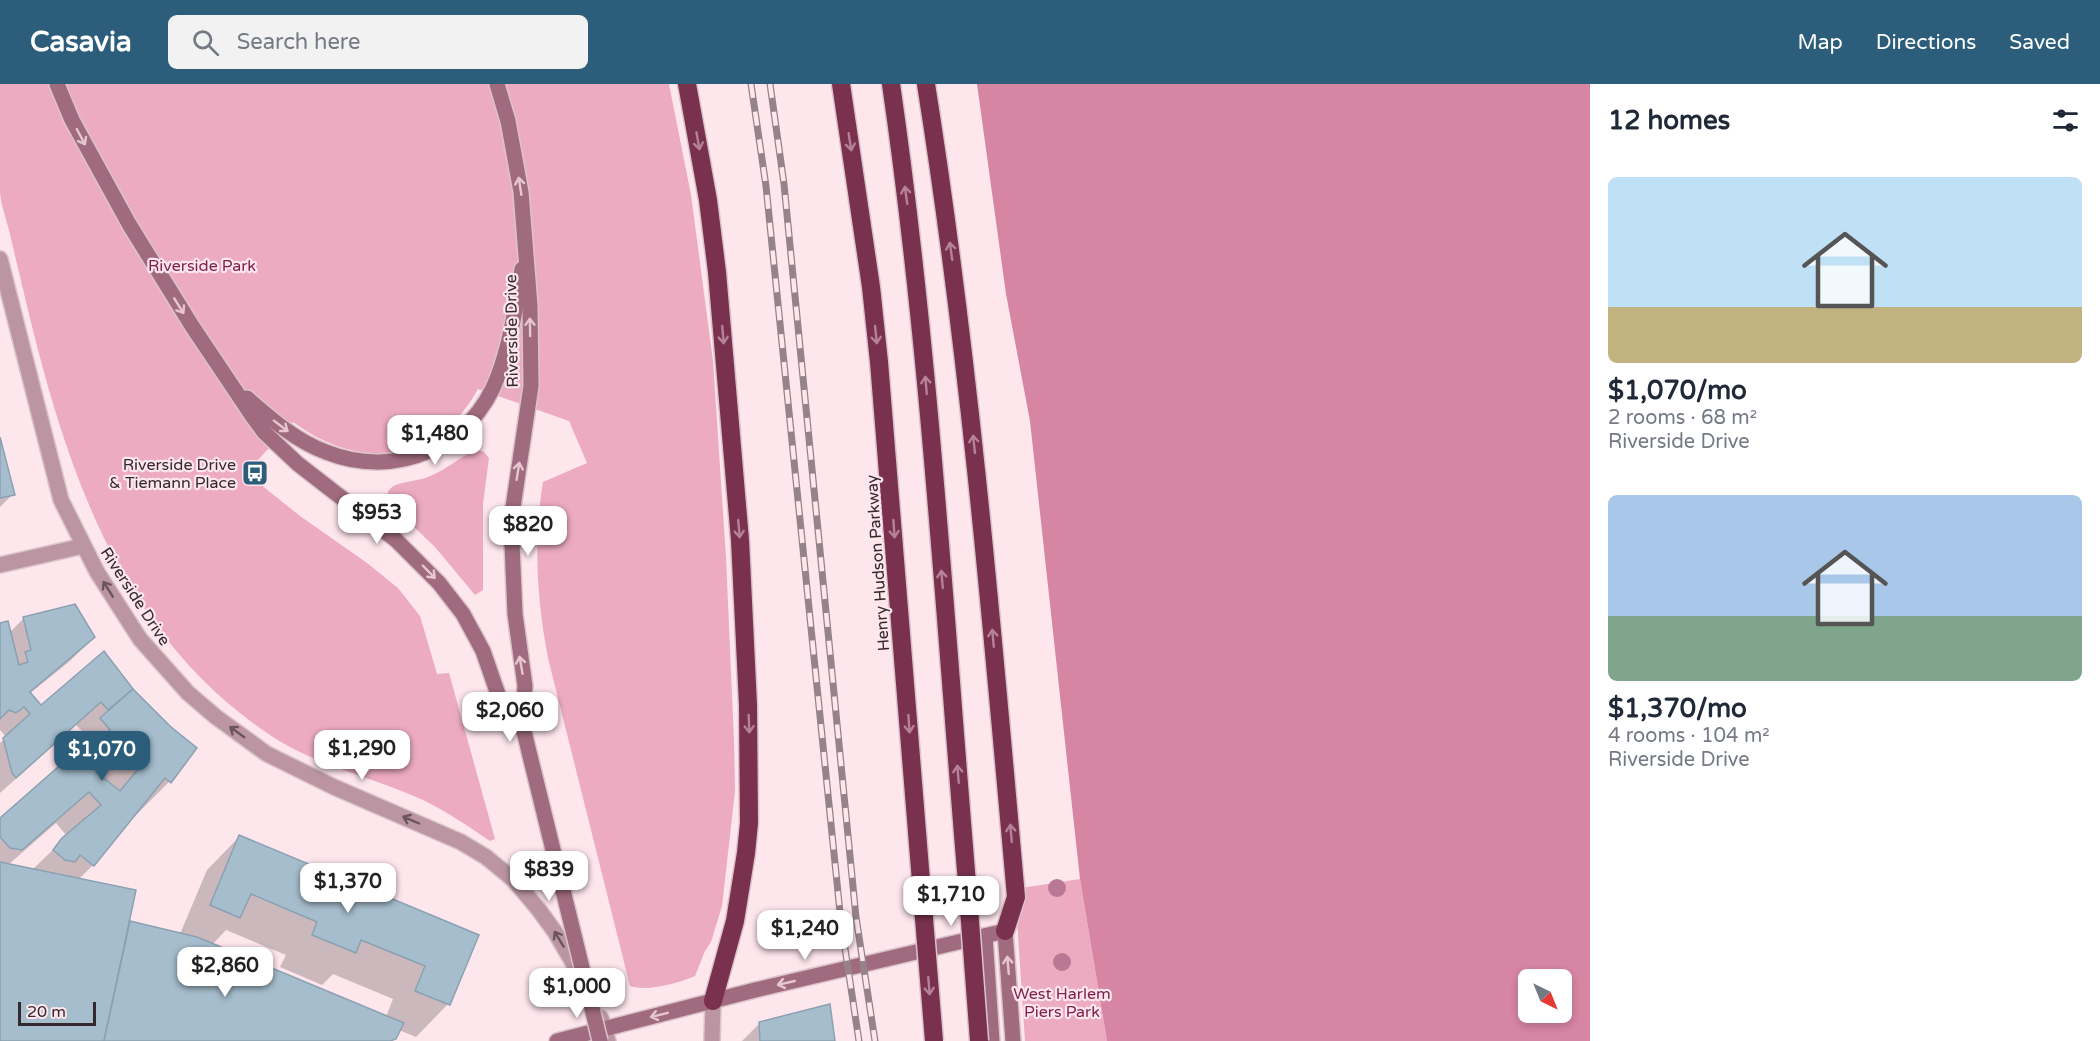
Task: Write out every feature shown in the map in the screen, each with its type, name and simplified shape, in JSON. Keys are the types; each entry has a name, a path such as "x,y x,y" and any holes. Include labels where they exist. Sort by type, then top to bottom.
{"highway":[{"path":"687,84 706,188 717,272 740,540 749,725 749,823 742,884 735,921 713,1001"},
{"name":"Henry Hudson Parkway","path":"841,84 871,286 879,362 934,1041"},
{"path":"891,84 910,221 928,409 979,1041"},
{"path":"926,84 958,309 986,557 1016,897 1005,931"}],"main road":[{"path":"57,84 72,120 129,224 222,372 259,424 298,464 396,540 439,583 463,614 475,636 487,661 501,704 522,723"},
{"name":"Riverside Drive","path":"497,84 514,147 521,192 530,306 531,386 511,521 515,614 525,686 522,723 605,1037"},
{"path":"222,372 243,395 277,423 309,444 328,453 367,463 384,463 406,459 437,448 451,439 477,413 498,377 510,332 525,244"},
{"path":"557,1041 605,1037 713,1001 1005,931 1013,1041"},
{"path":"985,936 992,1041"}],"street":[{"name":"Riverside Drive","path":"0,260 61,500 97,572 140,639 182,687 216,717 267,753 334,787 461,842 486,857 514,880 555,932 590,994 605,1037"},
{"path":"0,565 83,546"},
{"path":"712,1041 713,1001"}],"green space":[{"name":"Riverside Park","path":"0,84 669,84 691,195 713,361 726,558 734,741 735,791 722,906 711,942 695,976 654,987 630,986 548,658 541,614 537,548 543,482 587,463 569,421 478,389 461,414 441,433 418,446 394,452 369,453 344,448 318,438 293,422 246,473 398,588 420,616 437,674 449,673 495,839 490,841 423,800 306,755 270,735 218,695 175,649 138,599 108,545 82,488 43,368 0,192"},
{"path":"478,450 484,452 489,458 483,504 483,590 475,595 435,547 387,499 389,491 394,486 434,474 465,455"},
{"name":"West Harlem Piers Park","path":"1080,879 1107,1041 1025,1041 1015,889"}],"shaded area":[{"path":"977,84 1590,84 1590,1041 1107,1041 1080,879 1030,421 1006,294"}],"building":[{"path":"0,437 15,495 0,498"},
{"path":"75,604 95,637 30,692 41,705 104,651 133,689 108,710 101,702 16,778 12,773 3,738 30,714 24,707 16,713 9,710 0,719 0,623 8,621 19,665 28,662 25,652 31,650 23,617"},
{"path":"133,689 171,727 197,748 171,783 165,778 94,866 80,855 75,862 65,860 53,850 62,838 101,805 89,792 22,850 10,848 0,837 0,818 98,732 102,737 110,730 100,718","holes":["130,746 138,755 132,762 139,768 120,791 96,772 115,748 123,754"]},
{"path":"239,835 479,935 450,1005 415,991 425,966 361,940 356,953 312,935 317,922 251,894 240,918 210,905"},
{"path":"0,862 136,890 104,1041 0,1041"},
{"path":"130,921 197,937 404,1023 396,1039 390,1041 104,1041"},
{"path":"830,1004 835,1041 760,1041 759,1022"}],"railway":[{"path":"751,84 766,186 841,922 859,1041"},
{"path":"770,84 784,184 856,917 875,1041"}],"place":[{"name":"Riverside Drive & Tiemann Place","path":"255,473"}]}
